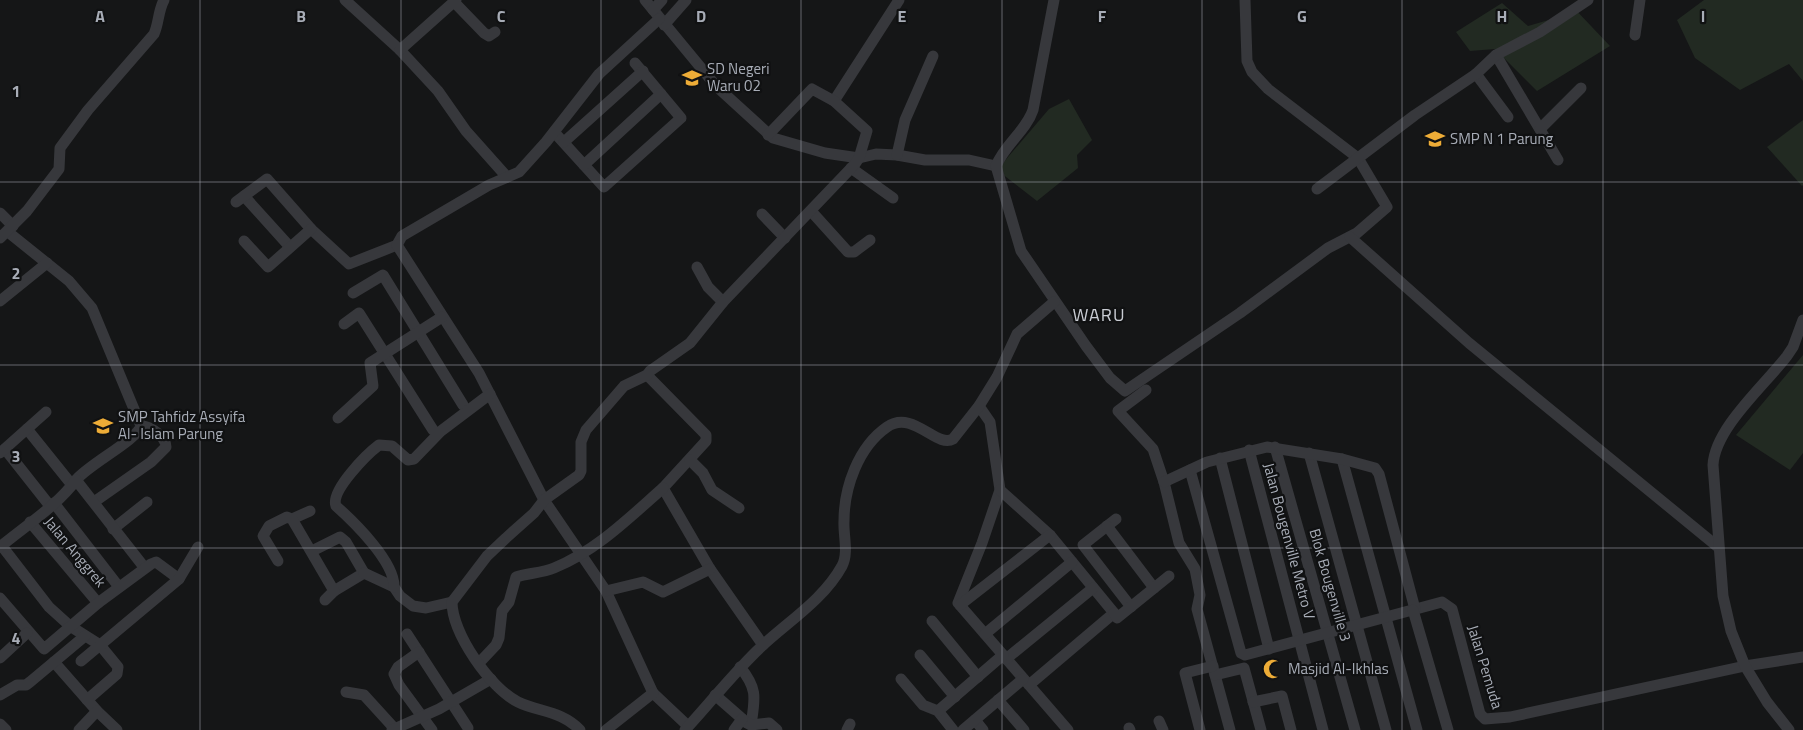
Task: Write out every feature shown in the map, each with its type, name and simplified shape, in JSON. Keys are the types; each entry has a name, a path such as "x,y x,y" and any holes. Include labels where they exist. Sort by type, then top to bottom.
{"street":[{"path":"7,232 59,169 60,148 154,34 159,24 159,12 164,0"},
{"path":"345,0 400,50 438,91 466,131 508,177"},
{"path":"645,0 716,86 768,135 778,141 825,153 859,158 876,154 897,154 925,160 968,160 996,166"},
{"path":"659,18 662,0"},
{"path":"290,247 240,199 267,179 311,229 349,264 397,245 402,236 489,185 518,172 554,132 599,74 659,18 686,0"},
{"path":"834,101 899,0"},
{"path":"1054,0 1030,119 1012,139 996,166 1021,251 1053,296 1054,302 1110,378 1125,391 1240,313 1328,248 1350,237 1387,207 1358,158 1268,89 1252,72 1247,61 1246,0"},
{"path":"1317,189 1420,110 1476,74 1496,55 1540,32 1588,0"},
{"path":"1635,35 1640,0"},
{"path":"400,50 455,1 484,33 489,36 495,32"},
{"path":"1496,55 1558,160"},
{"path":"897,154 905,120 933,56"},
{"path":"554,132 604,187 681,118 639,67 564,142"},
{"path":"1476,74 1508,117"},
{"path":"1540,129 1581,88"},
{"path":"580,730 557,714 519,702 504,693 479,663 456,627 452,616 452,602 488,556 534,513 544,500 579,475 583,435 614,396 624,386 647,375 690,343 723,302 851,168 859,158 867,129 834,101 812,89 768,135"},
{"path":"584,164 661,94"},
{"path":"851,168 893,198"},
{"path":"811,211 848,252 854,252 870,240"},
{"path":"0,213 7,232 68,280 92,308 141,426"},
{"path":"762,214 785,238"},
{"path":"244,242 267,267 311,229"},
{"path":"1350,237 1469,343 1718,547"},
{"path":"397,245 490,394 544,500 606,591 653,693 687,728 740,667 810,605 841,568 845,557 844,522 846,490 864,453 881,433 893,424 910,423 942,439 950,440 979,406 998,377 1017,334 1054,302"},
{"path":"0,301 47,263"},
{"path":"697,267 708,287 723,302"},
{"path":"353,292 383,275 463,404"},
{"path":"344,324 359,313 433,430"},
{"path":"338,418 373,386 370,363 442,317"},
{"path":"1789,730 1767,702 1745,666 1731,631 1724,605 1713,465 1717,447 1729,425 1790,352 1803,320"},
{"path":"479,663 496,645 499,638 502,611 509,602 516,577 547,571 580,555 628,521 663,488 706,441 706,435 647,375"},
{"path":"1146,390 1118,412 1153,449 1164,482 1179,544 1194,569 1200,595 1197,609 1230,730"},
{"path":"452,602 426,608 413,606 400,596 394,587 392,576 380,554 336,506 334,500 360,462 379,445 392,446 408,460 414,459 441,431 490,394"},
{"path":"979,406 990,422 1000,490 982,543 958,603 1068,730"},
{"path":"46,412 2,451 52,505 119,587"},
{"path":"87,700 118,671 118,667 100,645 70,626 49,607 1,546 52,505 94,463 134,436 141,426"},
{"path":"94,502 151,462 166,447 164,440 152,429 141,426"},
{"path":"28,429 94,502 144,567"},
{"path":"1164,482 1220,458 1249,450 1276,447 1342,458 1372,466 1377,470 1448,730"},
{"name":"Blok Bougenville 3","path":"1276,447 1354,730"},
{"name":"Jalan Bougenville Metro V","path":"1249,450 1323,730"},
{"path":"1309,453 1386,730"},
{"path":"1220,458 1269,649"},
{"path":"1342,458 1417,730"},
{"path":"690,460 712,490 739,508"},
{"name":"Jalan Pemuda","path":"1190,470 1242,655 1442,602 1450,606 1480,714 1485,719 1510,717 1745,666 1803,657"},
{"path":"663,488 710,569 763,645"},
{"path":"1000,490 1050,534 1118,618 1169,576"},
{"path":"113,529 147,502"},
{"path":"292,519 310,511"},
{"path":"278,561 265,542 264,534 269,526 285,516 292,519 334,591"},
{"path":"1698,529 1718,519"},
{"name":"Jalan Anggrek","path":"30,522 98,602"},
{"path":"1131,607 1083,545 1111,523 1154,588"},
{"path":"960,605 1050,534"},
{"path":"312,551 340,537 346,542 364,573 394,587"},
{"path":"80,662 179,579 198,547"},
{"path":"0,598 4,612 28,632 44,649 98,602 144,567 156,562 179,579"},
{"path":"985,634 1072,562"},
{"path":"606,591 643,582 649,583 656,591 663,592 710,569"},
{"path":"325,600 334,591 364,573"},
{"path":"938,711 978,676 1093,588"},
{"path":"962,730 998,700 1026,682 1114,613"},
{"path":"932,621 978,676"},
{"path":"0,658 28,632"},
{"path":"407,634 468,728"},
{"path":"0,694 16,685 26,685 85,636"},
{"path":"419,652 398,668 394,674 399,685 432,730"},
{"path":"920,655 955,697"},
{"path":"54,662 97,711 117,730"},
{"path":"734,730 747,722 754,690 751,680 740,667"},
{"path":"1200,730 1185,673 1244,668 1261,730"},
{"path":"346,692 358,692 364,695 393,729 452,702 491,679"},
{"path":"901,679 923,705 938,711 953,730"},
{"path":"608,730 653,693"},
{"path":"715,695 747,722 768,724 777,730"},
{"path":"1253,702 1282,696 1292,730"},
{"path":"998,700 1024,730"},
{"path":"79,730 97,711"},
{"path":"974,720 983,730"},
{"path":"0,724 6,730"}],"shaded area":[{"path":"1704,0 1803,0 1803,81 1789,64 1740,90 1695,58 1677,20"},
{"path":"1502,3 1528,26 1559,17 1573,7 1610,46 1537,91 1495,49 1470,51 1456,32"},
{"path":"1069,99 1092,140 1077,155 1078,168 1037,201 997,170 1049,109"},
{"path":"1803,120 1803,185 1802,186 1767,147"},
{"path":"1803,355 1803,453 1790,470 1736,435"}],"place":[{"name":"SD Negeri Waru 02","path":"692,78"},
{"name":"SMP N 1 Parung","path":"1435,139"},
{"name":"SMP Tahfidz Assyifa Al- Islam Parung","path":"103,426"},
{"name":"Masjid Al-Ikhlas","path":"1273,669"}],"district":[{"name":"WARU","path":"1099,315"}]}
